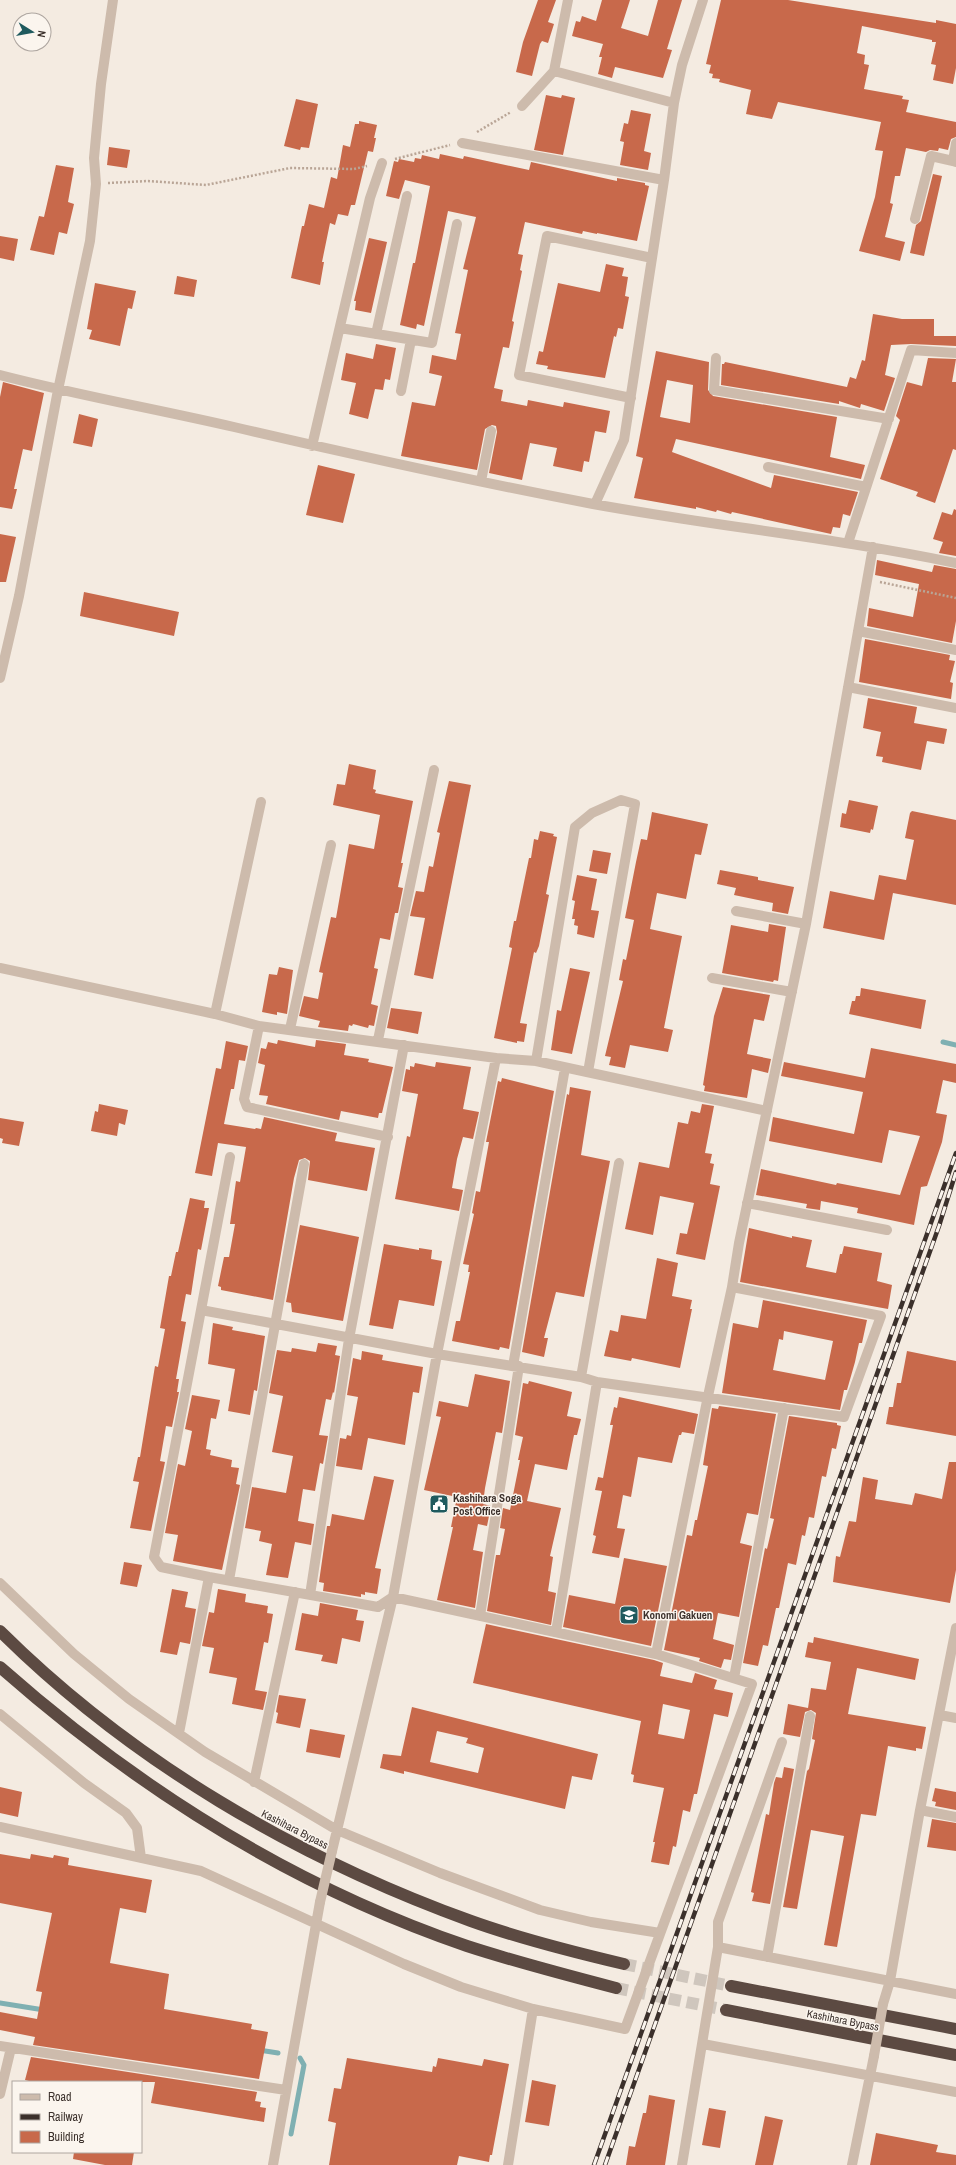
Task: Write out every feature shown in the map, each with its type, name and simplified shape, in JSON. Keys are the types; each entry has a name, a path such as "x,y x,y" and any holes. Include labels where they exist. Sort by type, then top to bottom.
{"highway":[{"name":"Kashihara Bypass","path":"0,1631 39,1670 122,1736 235,1812 347,1870 425,1904 473,1922 581,1954 624,1964"},
{"path":"0,1667 108,1756 166,1798 219,1831 305,1878 404,1921 466,1945 533,1966 616,1988"},
{"name":"Kashihara Bypass","path":"731,1986 956,2029"},
{"name":"Kashihara Bypass","path":"726,2010 956,2055"}],"street":[{"path":"1,672 19,596 58,390 90,241 96,184 94,158 100,91 113,0"},
{"path":"522,106 554,71 568,0"},
{"path":"595,504 624,440 664,180 674,102 682,65 703,0"},
{"path":"554,71 674,102"},
{"path":"462,143 664,180"},
{"path":"915,219 931,156 954,161 956,143"},
{"path":"312,446 370,198 382,163"},
{"path":"376,334 407,196"},
{"path":"340,328 432,343 457,224"},
{"path":"631,398 519,375 547,236 652,258"},
{"path":"401,391 411,340"},
{"path":"848,543 911,350 956,353"},
{"path":"716,358 714,390 889,419"},
{"path":"0,375 58,390 232,426 312,446 595,504 873,547 956,563"},
{"path":"481,480 491,431"},
{"path":"768,467 866,487"},
{"path":"656,1654 708,1396 732,1286 747,1203 806,924 873,547"},
{"path":"858,631 956,650"},
{"path":"848,687 956,708"},
{"path":"378,1040 434,770"},
{"path":"536,1061 575,827 592,813 621,800 635,804 588,1072"},
{"path":"215,1014 261,802"},
{"path":"290,1029 331,845"},
{"path":"736,911 806,924"},
{"path":"0,968 215,1014 259,1026 378,1040 496,1058 536,1061 766,1111"},
{"path":"712,978 792,992"},
{"path":"259,1026 244,1099 247,1107 388,1137"},
{"path":"310,1595 349,1338 388,1137 404,1045"},
{"path":"273,2165 315,1924 393,1597 437,1354 496,1058"},
{"path":"480,1616 516,1366 565,1068"},
{"path":"0,1827 201,1871 404,1964 440,1978 533,2009 625,2029 752,1684 656,1654 393,1597 378,1607 161,1567 154,1557 230,1157"},
{"path":"581,1377 619,1163"},
{"path":"229,1580 304,1164"},
{"path":"747,1203 887,1230"},
{"path":"202,1310 274,1325 437,1354 581,1377 597,1382 708,1396 844,1417 881,1316 732,1286"},
{"path":"556,1632 597,1382"},
{"path":"734,1678 784,1408"},
{"path":"179,1733 209,1577"},
{"path":"0,1583 74,1654 129,1699 205,1752 337,1830 440,1873 540,1910 591,1922 660,1933"},
{"path":"254,1782 295,1592"},
{"path":"852,2165 883,2004 890,1981 920,1810 956,1628"},
{"path":"0,1714 4,1720 84,1783 126,1813 137,1828 141,1858"},
{"path":"940,1715 956,1718"},
{"path":"767,1957 810,1716"},
{"path":"682,2165 718,1947 718,1922 782,1742"},
{"path":"920,1810 956,1817"},
{"path":"718,1947 956,1994"},
{"path":"508,2165 533,2009"},
{"path":"703,2044 869,2074 956,2092"},
{"path":"0,2046 286,2090"},
{"path":"0,2094 11,2048"}],"path":[{"path":"96,184 148,181 206,184 290,168 354,169 382,163 432,148 462,143 522,106"},
{"path":"868,579 956,598"}],"building":[{"path":"538,0 556,0 548,22 554,24 548,43 542,41 540,44 532,76 516,72 523,42"},
{"path":"602,0 630,0 621,28 648,36 658,0 682,0 667,49 672,50 663,78 615,67 612,78 598,74 602,57 599,57 603,44 572,36 576,21 580,22 582,16 596,21"},
{"path":"721,0 788,0 936,23 936,20 956,24 956,68 953,84 933,80 936,65 931,64 936,42 862,26 857,53 865,55 864,64 869,65 864,89 903,96 902,99 909,100 906,112 956,122 956,137 951,139 948,150 939,148 938,151 930,150 926,152 906,148 900,176 895,176 890,203 893,204 885,237 905,242 900,261 859,251 875,197 883,151 875,150 881,122 778,102 772,119 746,114 751,90 719,82 720,79 712,78 713,74 709,73 711,65 706,64"},
{"path":"546,95 561,98 562,95 575,98 563,155 534,150"},
{"path":"296,99 318,104 309,148 301,147 300,150 284,146"},
{"path":"631,110 651,114 644,151 651,153 648,170 620,165 624,142 620,141 624,123 628,124"},
{"path":"359,121 377,125 373,152 368,151 355,205 351,205 348,216 338,214 335,225 330,223 322,262 324,262 320,285 291,278 302,226 304,226 309,204 324,208 331,177 337,179 343,145 350,147 355,124 359,124"},
{"path":"109,147 130,150 127,168 107,165"},
{"path":"440,154 463,159 464,156 529,170 531,162 617,181 617,178 645,183 645,185 649,186 637,241 583,231 582,234 525,222 518,254 523,255 520,270 522,271 512,321 514,322 509,348 503,347 494,388 503,390 501,401 527,406 528,400 563,407 564,402 610,411 606,433 595,431 589,462 584,461 582,472 553,466 557,448 530,443 522,480 489,473 497,432 496,426 492,425 485,429 477,470 401,456 412,402 435,406 442,376 429,373 432,355 456,360 461,334 455,333 468,270 463,269 476,217 448,211 424,326 417,324 416,329 400,325 413,263 415,263 430,186 405,180 399,199 386,196 394,161 398,162 399,159 414,162 415,158 421,159 422,155 439,159"},
{"path":"56,165 74,168 68,202 74,204 67,234 59,232 54,255 30,250 39,216 44,217"},
{"path":"933,174 942,176 924,256 910,253 916,225 921,221"},
{"path":"0,236 18,239 14,261 0,258"},
{"path":"369,238 387,242 371,313 355,310 356,301 354,301"},
{"path":"606,264 624,268 622,276 628,277 625,296 629,297 623,329 618,328 616,337 614,336 605,378 547,369 548,366 536,364 539,351 543,352 558,283 600,292"},
{"path":"177,276 197,280 194,297 174,294"},
{"path":"95,283 136,291 132,309 128,308 120,346 89,339 92,330 87,329"},
{"path":"873,314 902,319 934,319 934,336 956,336 956,346 911,344 891,345 885,375 895,378 884,411 861,404 860,408 839,401 839,404 721,385 722,364 725,362 847,387 850,377 856,379 862,360 865,361"},
{"path":"376,344 396,348 390,380 385,379 383,390 375,389 368,419 349,414 356,383 341,380 346,353 373,359"},
{"path":"656,351 709,362 708,390 713,396 837,417 830,457 865,465 861,479 676,439 672,452 771,488 774,475 858,492 850,516 843,514 840,528 833,527 831,534 732,512 731,514 717,510 716,512 696,507 696,509 634,498 643,458 636,456","holes":["667,380 693,385 690,423 660,417"]},
{"path":"928,358 956,359 952,382 956,382 956,450 953,449 935,503 916,496 918,492 880,479 900,420 896,416 907,382 922,386"},
{"path":"3,382 44,393 32,451 23,449 14,489 17,489 12,509 0,507 0,397"},
{"path":"79,414 98,419 92,447 73,443"},
{"path":"318,465 355,474 343,523 306,515"},
{"path":"954,509 956,510 956,556 939,553 943,542 933,539 942,512 952,515"},
{"path":"0,534 16,537 6,582 0,582"},
{"path":"877,560 932,572 934,565 956,569 956,621 952,643 867,626 869,608 913,617 919,584 875,575"},
{"path":"84,592 179,612 174,636 80,616"},
{"path":"865,639 950,655 949,660 955,661 950,682 953,683 951,699 859,682"},
{"path":"868,698 917,707 914,723 947,729 944,744 927,741 921,770 882,762 883,757 876,756 881,732 863,728"},
{"path":"349,764 376,770 373,789 376,790 375,793 413,801 401,863 403,863 398,887 403,888 398,913 395,913 390,940 380,938 374,968 378,969 371,1004 378,1006 374,1026 369,1025 368,1028 353,1024 352,1026 349,1025 348,1031 318,1027 320,1021 299,1016 304,996 318,999 323,973 319,972 331,917 336,918 349,844 374,849 380,815 333,805 337,784 345,785"},
{"path":"449,781 471,785 433,979 414,975 425,918 410,916 416,891 424,892 429,866 433,867 440,833 437,832"},
{"path":"849,800 878,806 873,830 871,829 870,833 840,827 842,813 846,814"},
{"path":"912,811 956,820 956,905 893,893 884,940 823,928 830,891 874,900 879,875 906,880 914,840 905,838 910,813"},
{"path":"652,812 708,824 701,855 695,854 686,899 657,893 650,929 682,936 664,1028 673,1030 668,1052 630,1045 625,1068 609,1065 611,1057 605,1056 623,981 619,980 623,959 626,960 634,920 625,918 641,839 647,840"},
{"path":"540,831 554,834 553,836 557,837 546,894 549,895 539,946 536,953 534,952 520,1023 527,1024 524,1042 517,1041 517,1043 494,1038 512,948 509,947 514,921 516,921 534,839 538,840"},
{"path":"593,850 611,853 607,874 589,871"},
{"path":"720,870 758,877 758,880 794,887 788,914 772,911 773,903 734,895 736,888 717,884"},
{"path":"577,875 597,879 591,910 599,911 594,938 577,934 578,926 574,925 575,919 572,919 575,901 572,900"},
{"path":"769,924 786,927 778,981 774,980 773,982 722,973 731,925 768,932"},
{"path":"279,967 293,970 287,1014 277,1012 277,1015 262,1012 269,974 277,975"},
{"path":"570,968 590,972 572,1054 551,1050 557,1010 561,1011"},
{"path":"723,987 770,995 764,1021 754,1019 747,1054 771,1059 768,1073 752,1069 747,1098 704,1091 705,1086 703,1085 714,1016"},
{"path":"861,988 926,1000 921,1029 849,1014 852,1001 855,1001 856,996 860,996"},
{"path":"391,1008 422,1012 418,1034 387,1028"},
{"path":"278,1040 315,1047 316,1040 346,1044 344,1055 369,1059 368,1062 393,1067 382,1113 379,1113 378,1118 341,1111 339,1120 266,1104 268,1096 259,1095 265,1065 258,1063 261,1048 266,1049 268,1042 277,1044"},
{"path":"226,1041 248,1046 245,1061 239,1060 234,1089 231,1089 224,1124 261,1129 264,1117 337,1133 335,1141 375,1148 367,1191 308,1180 310,1161 305,1158 299,1160 294,1178 273,1300 221,1290 221,1287 218,1286 224,1257 229,1257 235,1224 230,1224 236,1181 240,1182 246,1147 218,1143 212,1176 195,1173 216,1068 221,1069"},
{"path":"871,1048 956,1064 956,1083 943,1080 936,1113 947,1115 942,1142 927,1186 921,1187 914,1225 857,1213 858,1208 821,1201 820,1210 806,1208 807,1204 756,1195 761,1169 836,1185 837,1183 900,1195 920,1136 889,1130 882,1163 769,1141 773,1117 854,1134 863,1092 781,1076 784,1062 865,1078"},
{"path":"436,1062 471,1067 463,1109 479,1112 473,1139 463,1137 457,1159 452,1188 463,1190 459,1211 395,1199 407,1136 410,1137 418,1094 402,1091 406,1069 410,1070 410,1066 414,1067 415,1063 435,1067"},
{"path":"502,1078 554,1091 509,1349 500,1347 499,1350 452,1341 456,1321 460,1321 470,1272 468,1272 469,1265 463,1264 474,1214 472,1213 476,1191 480,1192 489,1142 486,1142 498,1081 501,1082"},
{"path":"570,1087 591,1091 581,1155 610,1161 584,1297 556,1292 544,1338 548,1338 544,1357 522,1352 567,1094 569,1095"},
{"path":"99,1104 128,1110 125,1125 119,1123 117,1136 91,1131 95,1111 98,1112"},
{"path":"702,1104 714,1106 705,1153 712,1154 710,1163 714,1164 710,1184 720,1186 705,1260 676,1254 680,1233 687,1234 694,1203 660,1196 653,1235 625,1229 639,1162 669,1168 678,1122 688,1124 691,1111 700,1113"},
{"path":"0,1118 24,1122 19,1146 2,1143 3,1139 0,1138"},
{"path":"190,1198 205,1201 204,1208 209,1208 201,1250 198,1249 191,1295 186,1294 181,1321 186,1322 176,1379 179,1379 177,1392 179,1392 172,1427 166,1426 160,1461 165,1462 151,1531 130,1528 139,1482 133,1481 138,1457 140,1457 155,1366 158,1367 165,1329 160,1328 169,1276 171,1276 176,1252 178,1252"},
{"path":"300,1225 359,1237 343,1321 292,1312 291,1303 286,1302"},
{"path":"749,1228 792,1238 792,1236 812,1240 806,1267 836,1273 840,1254 842,1254 844,1246 882,1253 877,1281 892,1285 888,1309 740,1282"},
{"path":"384,1244 419,1250 419,1248 432,1250 431,1259 442,1261 434,1306 399,1300 393,1329 369,1325"},
{"path":"657,1258 678,1263 672,1296 692,1300 690,1309 692,1309 680,1368 632,1358 631,1361 604,1356 610,1330 618,1332 621,1315 646,1319"},
{"path":"763,1300 867,1320 862,1343 859,1343 847,1390 844,1390 840,1410 722,1393 733,1323 758,1328","holes":["784,1331 833,1341 825,1380 773,1370 779,1339 783,1340"]},
{"path":"213,1323 233,1327 232,1330 265,1336 257,1391 254,1390 250,1415 228,1411 235,1369 208,1364"},
{"path":"318,1343 337,1346 335,1355 340,1356 334,1393 333,1392 331,1400 326,1399 319,1435 328,1436 323,1464 320,1463 315,1491 303,1489 298,1521 314,1524 311,1545 295,1542 288,1578 266,1575 272,1544 259,1541 261,1531 245,1528 252,1487 286,1493 293,1456 272,1452 283,1396 269,1393 277,1350 291,1352 292,1348 316,1352"},
{"path":"362,1351 383,1355 382,1360 423,1367 419,1393 413,1392 405,1445 368,1438 362,1470 336,1466 340,1438 346,1439 347,1435 351,1436 358,1397 347,1395 353,1358 361,1360"},
{"path":"907,1351 956,1361 956,1436 886,1424 889,1407 893,1407 897,1383 901,1383"},
{"path":"475,1374 510,1381 502,1433 496,1432 485,1488 483,1504 491,1506 487,1526 478,1524 473,1550 483,1552 475,1608 437,1600 453,1527 451,1527 457,1497 424,1490 441,1417 436,1416 439,1401 468,1407"},
{"path":"529,1381 572,1392 567,1416 581,1419 577,1435 574,1435 567,1470 535,1464 527,1501 561,1508 550,1556 553,1557 548,1591 556,1593 551,1625 487,1611 496,1555 500,1555 505,1529 500,1528 503,1508 510,1510 520,1460 518,1460 523,1437 515,1435 523,1383 528,1384"},
{"path":"192,1395 220,1400 216,1419 211,1418 206,1449 211,1450 210,1455 232,1460 231,1467 239,1468 236,1484 240,1485 222,1570 173,1561 178,1535 165,1533 178,1464 185,1466 192,1431 185,1429"},
{"path":"619,1397 698,1414 694,1434 682,1432 681,1435 679,1435 672,1463 638,1457 631,1497 623,1495 617,1528 625,1529 619,1558 592,1553 596,1536 593,1535 602,1491 595,1490 598,1477 603,1478 613,1425 610,1425 614,1407 617,1408"},
{"path":"719,1406 776,1414 758,1515 747,1513 740,1543 752,1546 739,1617 718,1613 713,1639 734,1645 731,1660 724,1659 721,1668 699,1661 700,1658 664,1650 687,1535 692,1536 695,1520 697,1520 708,1466 703,1465 712,1408 718,1409"},
{"path":"789,1416 837,1423 837,1425 841,1426 836,1449 832,1448 826,1477 822,1476 814,1518 809,1517 805,1536 802,1535 796,1565 788,1563 779,1608 776,1608 768,1646 763,1645 758,1666 743,1663 765,1548 767,1549 774,1519 770,1518"},
{"path":"949,1462 956,1462 956,1570 950,1603 833,1582 836,1556 840,1557 849,1521 856,1522 863,1477 878,1480 875,1499 912,1505 915,1493 942,1499"},
{"path":"374,1476 394,1480 375,1568 381,1569 377,1594 365,1592 365,1595 361,1594 361,1597 323,1591 324,1583 319,1582 327,1526 330,1526 332,1514 364,1520"},
{"path":"624,1558 667,1566 651,1646 563,1627 569,1595 615,1604"},
{"path":"124,1562 142,1565 137,1587 120,1584"},
{"path":"172,1589 188,1592 185,1607 196,1609 190,1644 180,1642 177,1655 160,1652"},
{"path":"218,1589 246,1594 245,1602 268,1606 267,1613 273,1614 268,1643 264,1642 255,1690 267,1692 263,1710 232,1704 237,1678 209,1673 214,1648 202,1646 209,1612 214,1613"},
{"path":"320,1603 358,1610 356,1620 364,1621 360,1642 342,1638 337,1664 321,1661 323,1655 295,1650 302,1613 318,1616"},
{"path":"486,1624 654,1660 663,1663 660,1676 692,1683 695,1673 717,1680 714,1689 733,1693 728,1717 714,1714 697,1794 694,1794 690,1812 683,1810 676,1847 673,1846 669,1865 651,1862 655,1842 653,1842 664,1788 633,1782 634,1775 631,1774 641,1721 473,1683","holes":["663,1704 690,1710 684,1739 658,1734"]},
{"path":"814,1637 919,1659 915,1680 857,1668 848,1714 926,1727 922,1749 916,1748 916,1751 888,1746 876,1816 861,1814 837,1947 824,1945 844,1836 811,1830 797,1909 783,1907 807,1771 809,1769 815,1740 812,1739 816,1713 811,1710 805,1712 800,1737 783,1734 788,1704 808,1708 811,1688 826,1690 831,1662 805,1657 808,1642 813,1643"},
{"path":"279,1695 306,1699 300,1728 276,1723"},
{"path":"412,1707 598,1754 592,1780 572,1776 565,1809 404,1771 404,1774 380,1768 383,1754 401,1756","holes":["437,1731 468,1738 466,1743 484,1748 478,1773 430,1762"]},
{"path":"310,1729 345,1735 340,1758 306,1752"},
{"path":"784,1767 794,1769 770,1904 752,1901 754,1893 751,1892 766,1814 769,1815 776,1777 782,1778"},
{"path":"0,1787 22,1792 18,1817 0,1813"},
{"path":"935,1788 956,1792 956,1810 935,1806 936,1802 932,1801"},
{"path":"932,1819 956,1823 956,1851 927,1847"},
{"path":"0,1854 30,1859 31,1854 53,1858 54,1855 69,1858 68,1865 152,1880 146,1913 120,1908 110,1963 169,1974 164,2009 252,2024 251,2029 268,2032 259,2079 33,2045 35,2037 0,2030 0,2012 37,2019 42,1992 36,1991 52,1913 0,1903"},
{"path":"31,2057 257,2092 255,2101 261,2102 260,2107 266,2108 264,2122 151,2103 155,2082 25,2080"},
{"path":"347,2058 432,2072 433,2066 436,2067 438,2058 482,2066 484,2059 509,2064 492,2155 490,2155 489,2162 459,2156 457,2165 329,2165 336,2123 328,2121 334,2088 341,2089"},
{"path":"532,2080 556,2085 549,2126 525,2122"},
{"path":"649,2095 675,2100 665,2165 626,2165 629,2146 635,2147 643,2113 646,2113"},
{"path":"709,2108 726,2111 720,2148 702,2145"},
{"path":"765,2116 783,2120 773,2165 755,2165"},
{"path":"876,2133 938,2145 936,2152 956,2155 956,2165 870,2165"},
{"path":"74,2153 134,2153 132,2165 105,2165 73,2159"}],"waterway":[{"path":"943,1042 956,1045"},
{"path":"0,2003 44,2010"},
{"path":"259,2050 278,2053"},
{"path":"291,2134 304,2065 300,2058"}],"tunnel":[{"path":"624,1964 731,1986"},
{"path":"616,1988 726,2010"}],"railway":[{"path":"594,2165 956,1153"},
{"path":"605,2165 939,1226 956,1172"}],"place":[{"name":"Kashihara Soga Post Office","path":"439,1504"},
{"name":"Konomi Gakuen","path":"629,1615"}]}
